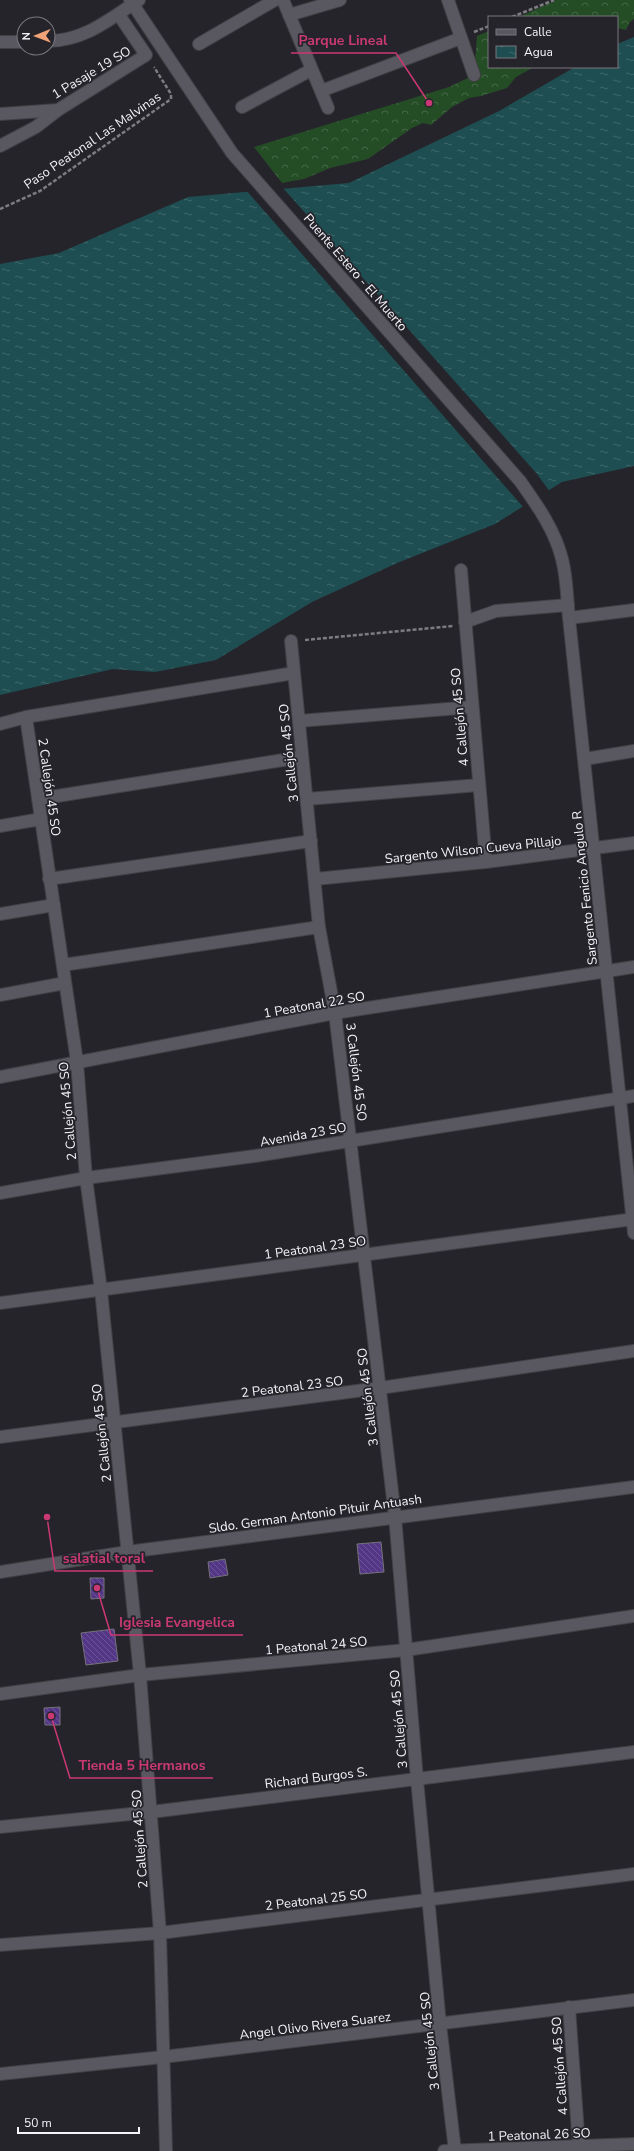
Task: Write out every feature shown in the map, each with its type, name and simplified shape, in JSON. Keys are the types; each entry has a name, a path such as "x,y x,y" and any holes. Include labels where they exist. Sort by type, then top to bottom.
{"street":[{"path":"200,44 275,0"},
{"path":"283,0 328,108"},
{"path":"289,15 340,0"},
{"path":"448,0 474,75"},
{"path":"56,41 63,41 85,34 119,15 134,1"},
{"name":"Puente Estero - El Muerto","path":"134,1 141,15 232,153 520,481 541,510 556,541"},
{"name":"1 Pasaje 19 SO","path":"0,114 58,110 146,56 119,15"},
{"path":"321,91 461,38"},
{"path":"0,42 16,42"},
{"path":"242,107 311,70"},
{"path":"0,146 36,127 58,110"},
{"name":"Sargento Fenicio Angulo R","path":"556,541 562,560 568,605 634,1233"},
{"name":"4 Callejón 45 SO","path":"461,570 486,862"},
{"path":"465,622 496,611 568,605"},
{"path":"569,618 634,610"},
{"name":"3 Callejón 45 SO","path":"291,641 319,927 335,1013 395,1516 417,1779 452,2151"},
{"path":"0,724 26,717 294,673"},
{"path":"299,721 472,707"},
{"name":"2 Callejón 45 SO","path":"26,717 77,1062 86,1178 102,1290 140,1675 160,1933 166,2151"},
{"path":"585,759 634,751"},
{"path":"38,799 302,757"},
{"path":"307,799 479,785"},
{"path":"0,826 41,818"},
{"path":"49,879 311,841"},
{"name":"Sargento Wilson Cueva Pillajo","path":"315,880 486,862 634,843"},
{"path":"0,914 54,905"},
{"path":"63,965 319,927"},
{"name":"1 Peatonal 22 SO","path":"0,1076 335,1013 634,968"},
{"path":"0,995 65,983"},
{"name":"Avenida 23 SO","path":"0,1193 86,1178 255,1156 634,1096"},
{"name":"1 Peatonal 23 SO","path":"0,1303 633,1219"},
{"name":"2 Peatonal 23 SO","path":"0,1437 380,1388 634,1351"},
{"name":"Sldo. German Antonio Pituir Antuash","path":"0,1572 127,1552 395,1516 634,1487"},
{"name":"1 Peatonal 24 SO","path":"0,1694 140,1675 406,1650 634,1616"},
{"name":"Richard Burgos S.","path":"0,1827 150,1812 634,1752"},
{"name":"2 Peatonal 25 SO","path":"0,1944 160,1933 634,1874"},
{"name":"Angel Olivo Rivera Suarez","path":"0,2074 163,2057 634,2000"},
{"name":"4 Callejón 45 SO","path":"569,2007 578,2146"},
{"name":"1 Peatonal 26 SO","path":"452,2151 634,2144"}],"path":[{"path":"514,16 554,0"},
{"name":"Paso Peatonal Las Malvinas","path":"0,209 40,191 171,99 171,94 146,56"},
{"path":"291,641 453,626 465,622"}],"green space":[{"path":"556,0 634,0 634,19 630,22 626,30 618,28 618,16 521,16"},
{"path":"488,31 488,68 532,68 516,77 507,88 469,98 452,107 431,125 423,123 412,128 368,159 330,168 304,179 282,183 254,147 449,87 474,75 477,36"}],"water":[{"path":"634,37 634,466 562,482 495,524 397,563 312,602 216,660 155,672 113,669 0,695 0,264 59,253 188,197 349,183 499,111 573,68 618,68 618,44"}],"pier":[{"path":"282,187 537,474 550,492 524,508 246,190"}],"building":[{"path":"381,1542 384,1572 360,1574 357,1544"},
{"path":"225,1559 228,1575 210,1578 208,1562"},
{"path":"90,1578 104,1578 104,1598 91,1599"},
{"path":"114,1629 118,1661 86,1665 81,1633"},
{"path":"60,1707 60,1725 45,1725 44,1708"}],"place":[{"name":"Parque Lineal","path":"429,103"},
{"name":"salatial toral","path":"47,1517"},
{"name":"Iglesia Evangelica","path":"97,1588"},
{"name":"Tienda 5 Hermanos","path":"51,1716"}]}
